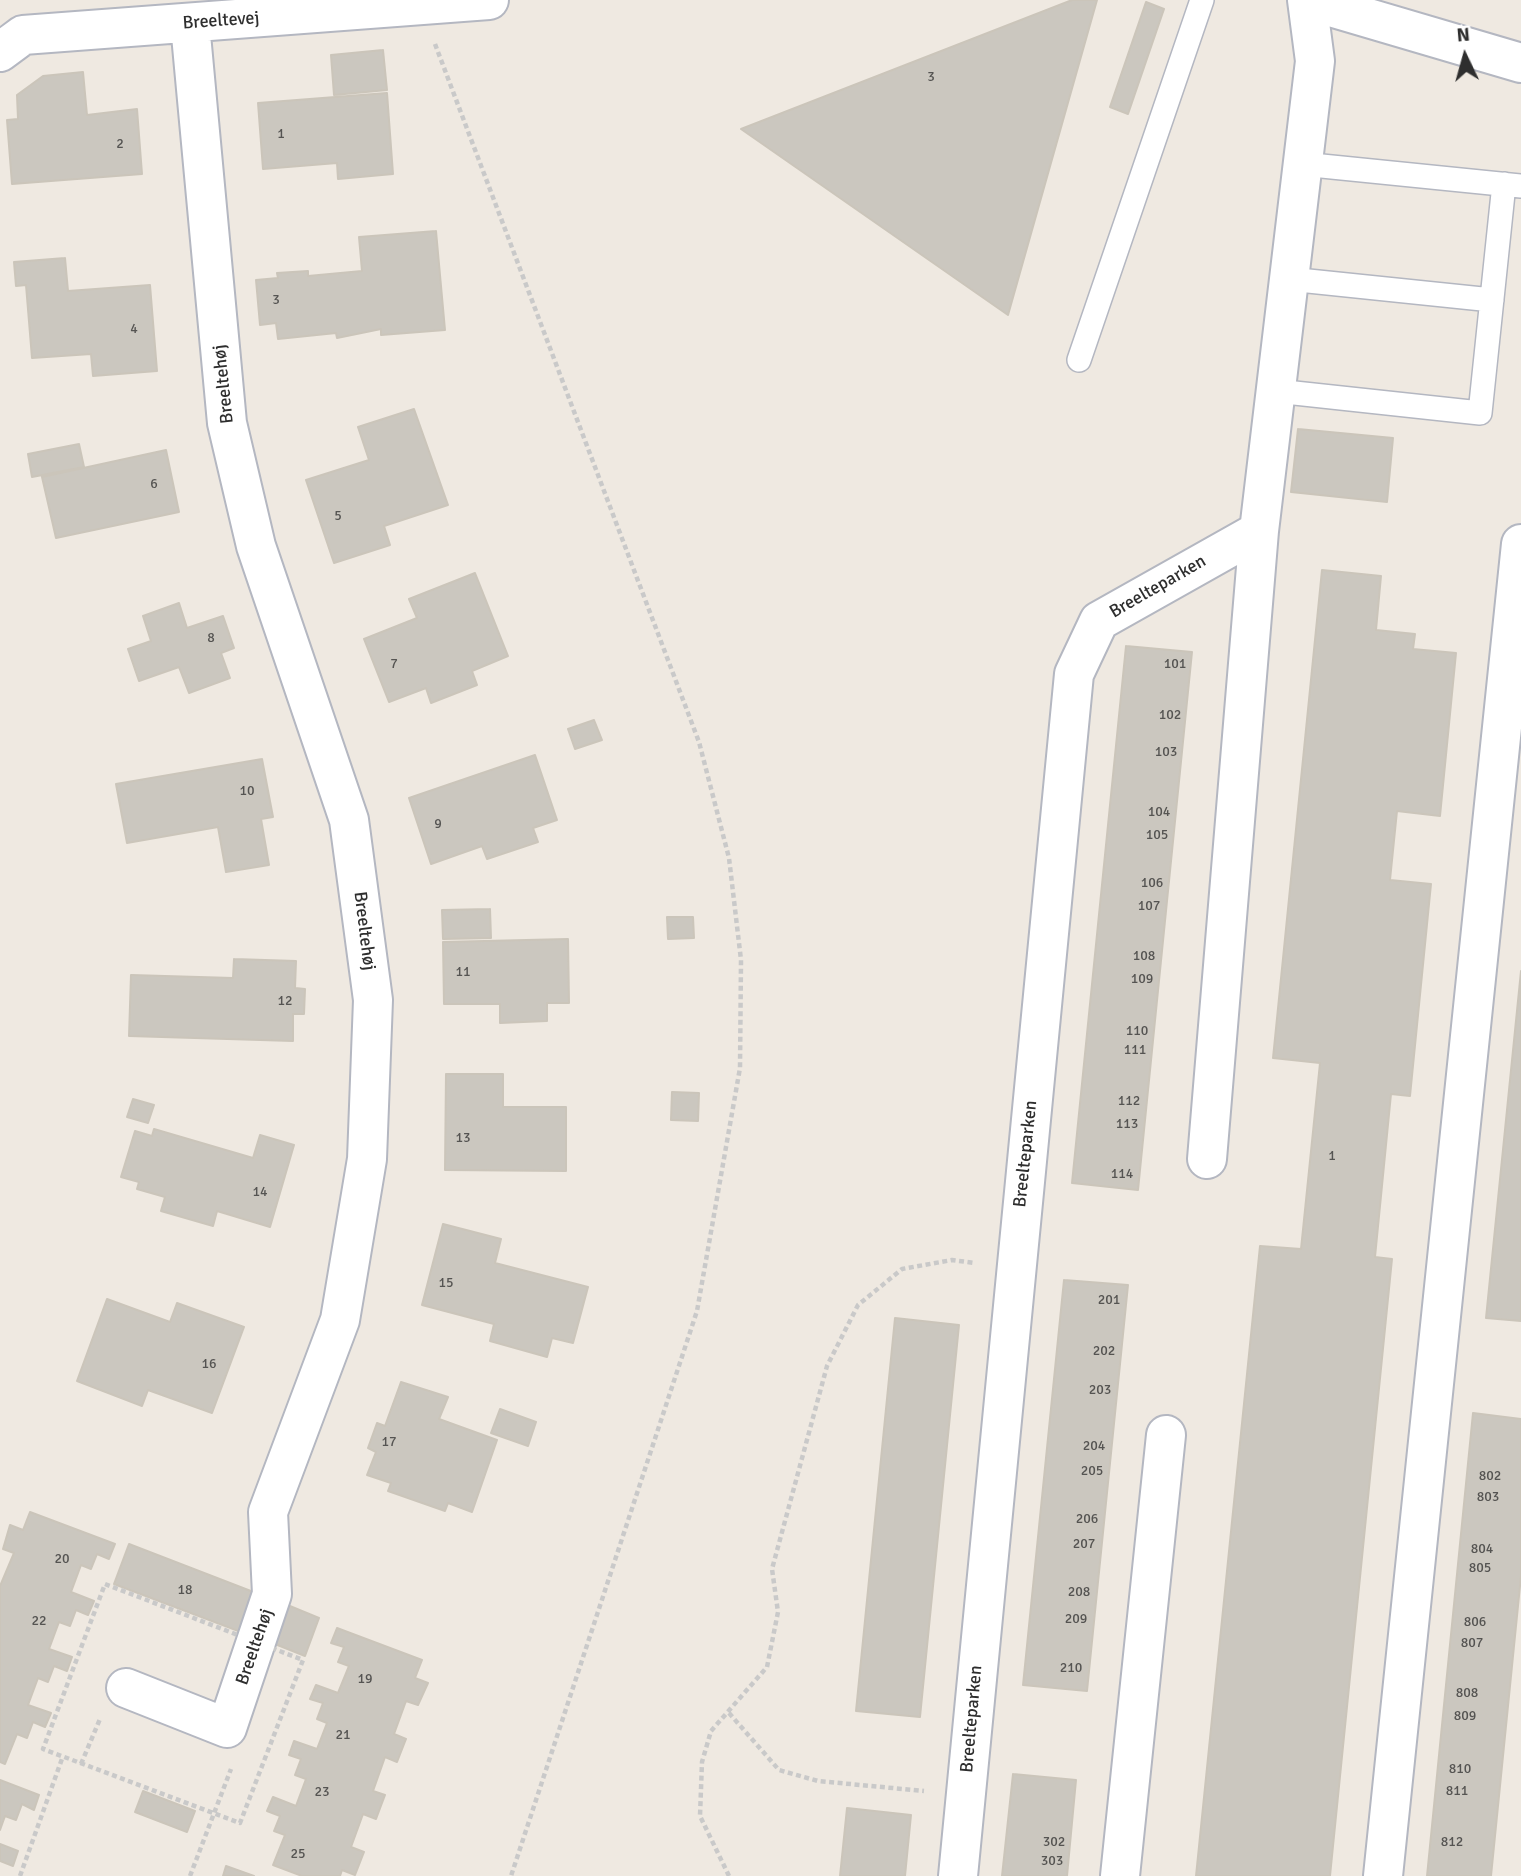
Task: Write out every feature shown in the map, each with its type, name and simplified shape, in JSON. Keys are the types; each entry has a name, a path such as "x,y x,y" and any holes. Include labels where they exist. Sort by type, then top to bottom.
{"street":[{"name":"Breeltevej","path":"0,52 23,35 189,12 421,6 489,0"},
{"path":"1207,1159 1259,531 1315,61 1307,0 1521,63"},
{"name":"Breeltehøj","path":"189,12 227,423 256,546 349,820 373,1000 368,1159 340,1321 268,1513 272,1594 227,1728"},
{"name":"Breelteparken","path":"958,1876 1015,1256 1073,674 1099,621 1259,531"},
{"path":"1383,1876 1521,544"},
{"path":"1120,1876 1166,1434"},
{"path":"126,1688 227,1728"}],"lane":[{"path":"1079,360 1202,0"},
{"path":"1276,391 1480,413 1492,300 1512,185 1302,163"},
{"path":"1289,279 1492,300"}],"path":[{"path":"421,6 699,742 729,858 741,960 740,1068 697,1311 510,1876"},
{"path":"729,1876 701,1816 702,1762 711,1731 767,1667 778,1612 772,1569 827,1366 858,1305 902,1269 952,1260 1015,1256"},
{"path":"729,1713 779,1770 818,1781 965,1795"},
{"path":"190,1876 232,1768 227,1728"},
{"path":"20,1876 63,1756"}],"building":[{"path":"1072,0 1097,0 1008,315 741,129"},
{"path":"1146,2 1164,9 1128,114 1110,107"},
{"path":"383,50 387,90 334,95 331,55"},
{"path":"83,72 87,115 137,109 142,174 12,184 7,120 18,119 17,95 43,76"},
{"path":"387,93 393,174 338,179 337,163 263,169 258,103"},
{"path":"436,231 445,330 381,335 381,329 337,338 336,333 278,339 276,323 260,325 256,280 278,278 277,273 308,271 308,276 362,271 359,237"},
{"path":"65,258 68,291 150,285 157,371 93,376 91,354 32,358 26,285 16,286 14,262"},
{"path":"414,409 448,505 384,526 390,545 334,563 306,480 369,460 358,427"},
{"path":"1298,429 1393,438 1387,502 1291,492"},
{"path":"79,444 84,467 32,477 28,454"},
{"path":"166,450 179,512 56,538 42,477"},
{"path":"1322,570 1381,576 1376,630 1415,634 1413,649 1456,653 1440,816 1397,811 1390,880 1431,884 1410,1096 1391,1094 1375,1257 1392,1259 1330,1876 1196,1876 1260,1246 1301,1249 1320,1063 1273,1058"},
{"path":"475,573 508,656 472,671 477,685 431,703 426,688 389,702 364,639 417,618 409,599"},
{"path":"179,603 187,628 223,616 234,648 221,653 230,678 189,693 179,667 139,681 128,649 151,641 143,616"},
{"path":"1126,646 1192,652 1138,1190 1072,1183"},
{"path":"594,720 602,740 575,749 568,729"},
{"path":"535,755 557,820 533,828 538,842 487,859 482,846 431,864 409,798"},
{"path":"262,759 273,817 261,819 269,865 226,872 218,827 127,843 116,784"},
{"path":"490,909 491,938 443,939 442,910"},
{"path":"667,917 693,917 694,938 668,939"},
{"path":"568,939 569,1003 547,1003 547,1021 500,1023 500,1004 444,1004 443,942"},
{"path":"234,959 296,961 295,988 305,989 304,1014 293,1014 293,1041 129,1036 131,975 233,978"},
{"path":"1521,971 1521,1321 1486,1318"},
{"path":"446,1074 503,1074 503,1107 566,1107 566,1171 445,1170"},
{"path":"672,1092 699,1093 698,1121 671,1120"},
{"path":"133,1099 154,1105 148,1123 127,1117"},
{"path":"154,1129 253,1158 260,1135 294,1145 270,1227 217,1211 213,1226 161,1211 165,1197 137,1189 139,1182 121,1177 135,1131 152,1136"},
{"path":"443,1224 501,1239 495,1263 588,1287 573,1343 552,1338 547,1357 490,1341 494,1324 422,1305"},
{"path":"1064,1280 1128,1285 1087,1691 1023,1685"},
{"path":"107,1299 170,1322 177,1303 244,1327 212,1413 148,1390 142,1406 77,1381"},
{"path":"895,1318 959,1325 920,1717 856,1711"},
{"path":"401,1382 448,1397 439,1419 497,1440 472,1512 448,1503 445,1511 388,1491 391,1483 367,1475 376,1452 368,1448 377,1423 385,1426"},
{"path":"500,1409 536,1422 528,1446 491,1433"},
{"path":"1473,1413 1521,1419 1521,1576 1491,1876 1427,1876"},
{"path":"30,1512 115,1544 109,1559 97,1554 91,1569 81,1565 71,1592 94,1601 88,1615 76,1610 70,1626 59,1622 49,1649 72,1657 67,1671 54,1666 48,1682 38,1678 28,1705 51,1713 45,1727 33,1722 27,1738 17,1734 5,1764 0,1762 0,1586 14,1553 3,1549 10,1525 23,1530"},
{"path":"129,1544 256,1593 241,1632 114,1584"},
{"path":"285,1604 319,1618 305,1656 270,1642"},
{"path":"337,1628 422,1660 415,1678 428,1683 418,1705 406,1701 394,1734 406,1739 397,1762 385,1757 373,1791 385,1795 376,1819 363,1814 351,1847 364,1852 355,1875 342,1870 340,1876 302,1876 273,1865 285,1835 274,1831 280,1816 267,1811 273,1797 296,1806 306,1779 295,1775 301,1759 289,1755 294,1741 317,1749 327,1723 317,1719 323,1703 310,1699 316,1685 338,1693 349,1666 338,1662 344,1647 331,1643"},
{"path":"1013,1774 1076,1780 1067,1876 1002,1876"},
{"path":"0,1780 39,1795 34,1810 22,1804 16,1820 5,1816 0,1830"},
{"path":"143,1791 195,1811 187,1832 135,1812"},
{"path":"847,1808 911,1815 905,1876 840,1876"},
{"path":"0,1844 18,1851 13,1866 0,1861"},
{"path":"226,1866 254,1876 223,1876"}]}
